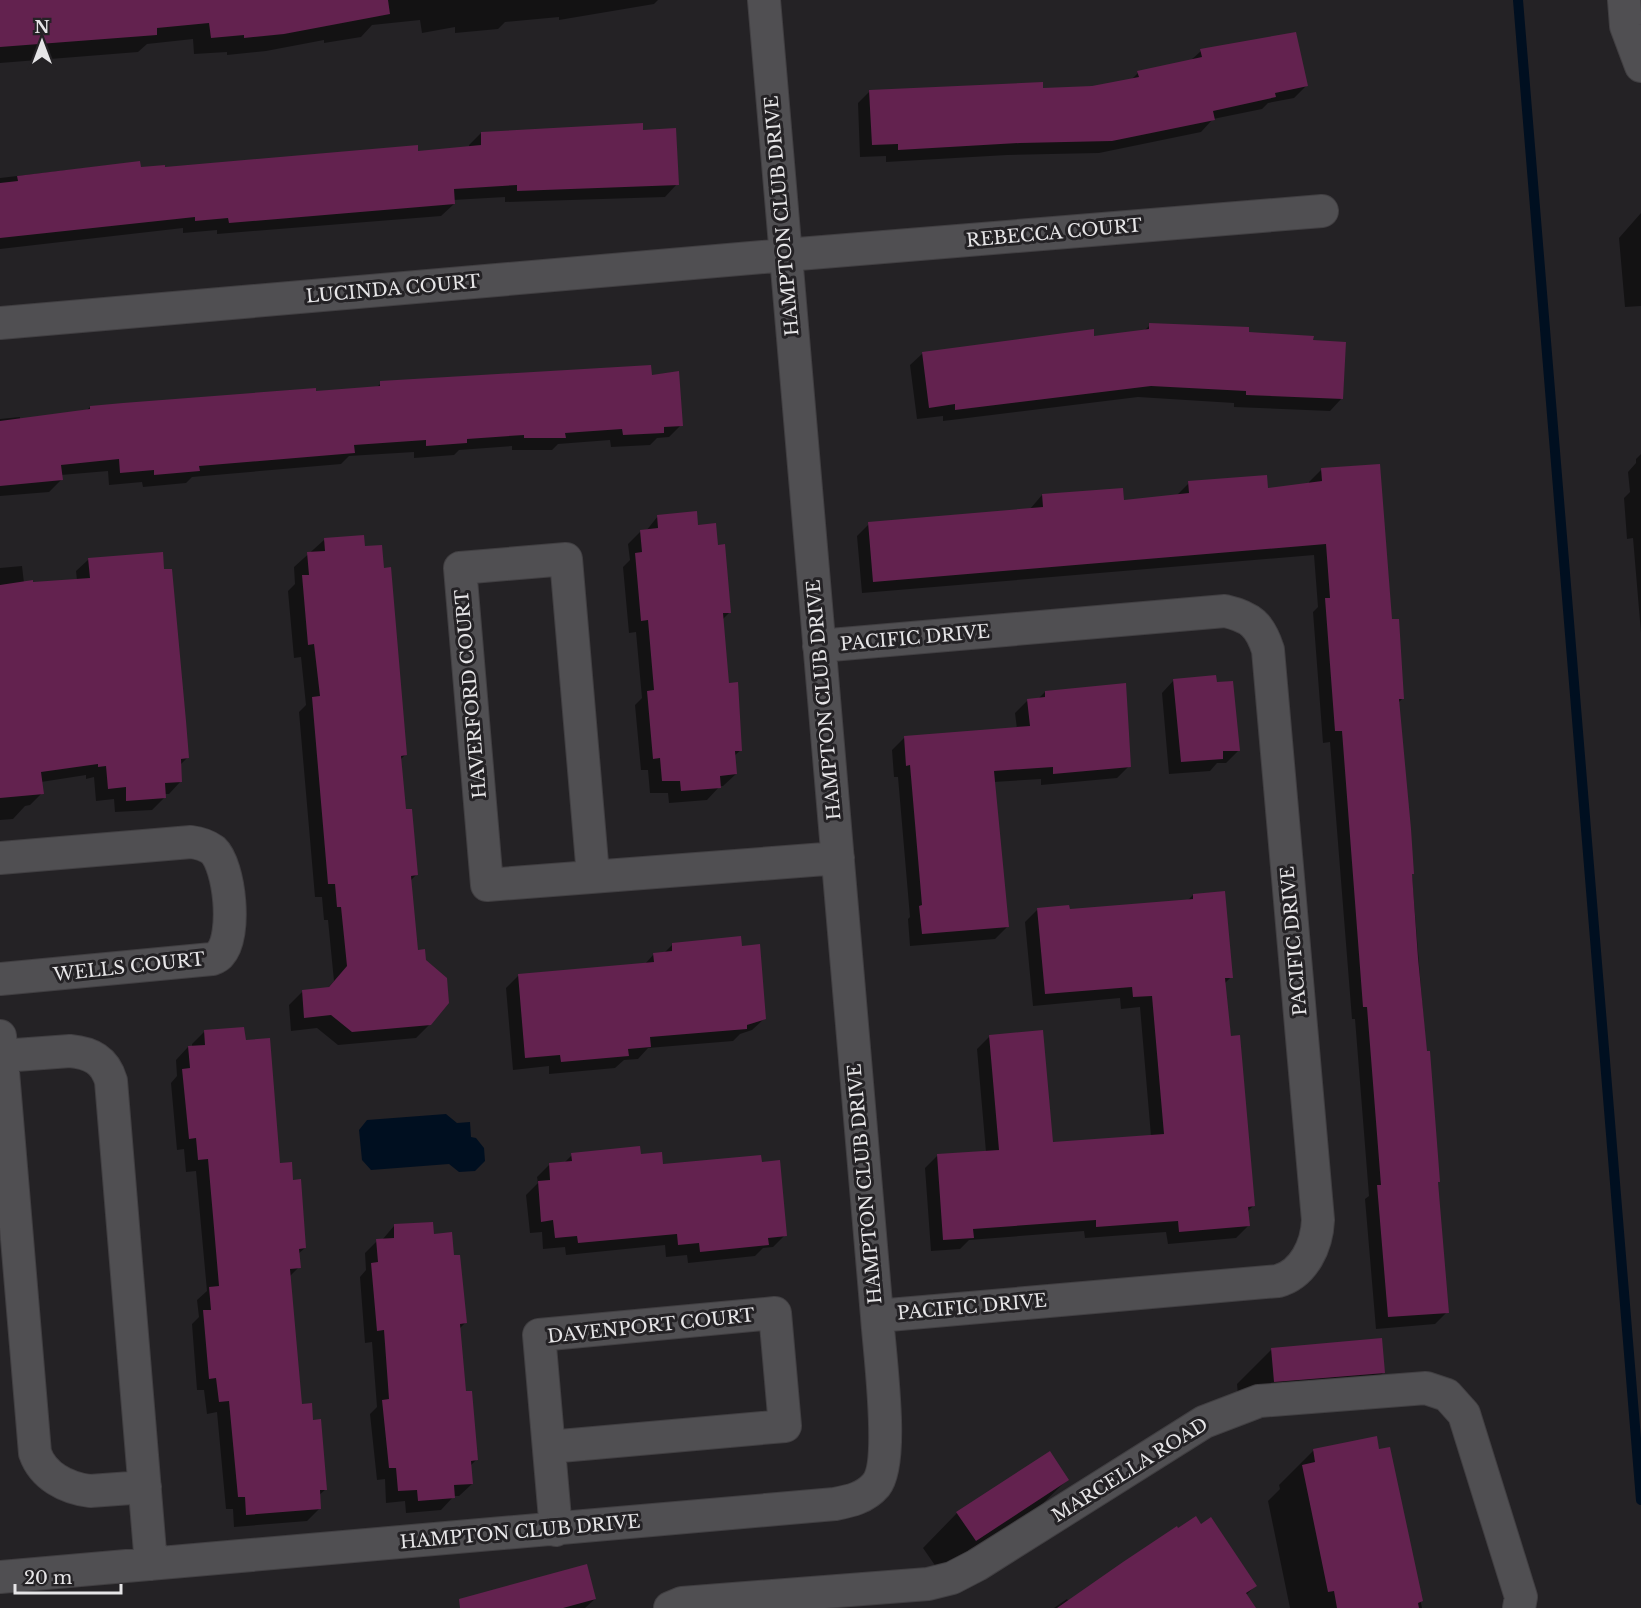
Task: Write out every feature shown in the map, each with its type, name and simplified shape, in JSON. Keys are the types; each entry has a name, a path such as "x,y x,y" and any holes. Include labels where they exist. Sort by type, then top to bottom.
{"street":[{"name":"HAMPTON CLUB DRIVE","path":"0,1577 835,1504 853,1501 866,1494 876,1485 882,1474 886,1442 877,1316 764,0"},
{"path":"1624,0 1626,26 1641,66"},
{"name":"REBECCA COURT","path":"786,255 1322,212"},
{"name":"LUCINDA COURT","path":"0,323 786,255"},
{"name":"HAVERFORD COURT","path":"593,875 566,559 460,568 487,885 593,875 838,858"},
{"name":"PACIFIC DRIVE","path":"819,646 1225,612 1249,619 1258,627 1268,650 1314,1173 1318,1220 1316,1238 1302,1266 1296,1274 1287,1279 877,1316"},
{"name":"WELLS COURT","path":"0,858 199,843 214,851 220,859 228,889 230,913 229,930 220,954 202,962 0,979"},
{"path":"145,1487 81,1490 51,1477 44,1471 35,1454 1,1046 81,1052 93,1056 102,1063 111,1081 145,1487 151,1564"},
{"name":"DAVENPORT COURT","path":"549,1447 785,1426 775,1313 539,1335 556,1530"},
{"name":"MARCELLA ROAD","path":"670,1608 682,1603 928,1584 952,1578 977,1565 1204,1422 1260,1401 1426,1388 1447,1395 1464,1414 1521,1597 1519,1608"}],"water":[{"path":"446,1114 457,1123 470,1122 471,1137 476,1138 484,1148 485,1161 475,1171 459,1172 449,1164 371,1170 362,1160 359,1130 367,1120"}],"building":[{"path":"0,0 388,0 390,14 284,34 244,38 244,35 211,38 209,23 157,28 157,35 0,47"},
{"path":"1296,32 1308,86 1275,93 1276,97 1213,111 1215,120 1112,141 1020,143 898,150 898,144 872,145 869,90 1043,82 1043,88 1092,86 1139,77 1137,71 1202,57 1200,49"},
{"path":"643,123 643,130 676,128 679,185 517,191 517,185 454,189 455,204 229,223 228,218 195,221 195,217 0,238 0,183 18,181 17,176 140,161 141,167 165,165 165,167 418,145 418,151 481,145 481,132"},
{"path":"1149,323 1249,327 1249,332 1314,336 1313,340 1346,342 1343,399 1246,395 1246,391 1151,386 955,410 955,404 929,408 922,352 1094,329 1094,336 1149,329"},
{"path":"651,365 652,375 679,371 683,426 664,427 664,433 623,435 622,429 565,433 566,438 524,438 524,435 467,439 467,443 426,446 426,440 354,445 355,453 199,466 200,471 154,475 154,470 120,473 119,459 61,465 63,480 0,486 0,421 90,409 90,406 123,403 316,388 316,391 380,386 380,381"},
{"path":"1380,464 1392,619 1399,619 1404,699 1399,699 1411,829 1418,958 1427,1051 1430,1051 1449,1313 1388,1317 1377,1185 1381,1185 1367,1007 1363,1007 1342,731 1335,731 1325,598 1330,598 1326,544 873,582 868,522 1043,507 1042,494 1123,488 1124,500 1189,493 1188,481 1267,475 1268,488 1322,481 1321,468"},
{"path":"697,511 698,525 716,523 718,545 725,544 731,613 723,613 729,683 738,682 742,751 735,751 737,774 720,776 721,788 681,791 680,781 662,781 660,758 653,759 647,691 654,690 648,620 641,621 635,553 642,552 640,530 658,528 657,515"},
{"path":"364,535 365,546 382,545 384,568 391,567 407,755 401,756 406,809 412,809 418,875 411,876 418,950 425,949 426,960 447,978 449,1003 431,1025 352,1032 331,1015 304,1018 302,990 329,987 347,966 341,907 337,907 335,884 328,884 312,697 320,696 314,644 308,645 302,575 309,575 307,552 325,551 324,538"},
{"path":"163,552 164,569 172,569 186,721 189,758 181,759 182,782 165,783 166,798 126,801 126,787 108,789 106,766 98,767 98,764 41,772 44,794 0,798 0,585 33,580 33,582 90,578 88,558"},
{"path":"1216,675 1217,682 1233,681 1240,751 1223,751 1223,759 1181,762 1173,679"},
{"path":"1126,683 1131,767 1053,774 1053,767 994,771 1009,927 922,934 919,906 922,905 910,765 906,766 904,736 1030,726 1027,699 1045,697 1045,691"},
{"path":"1225,891 1233,978 1225,978 1231,1036 1240,1035 1255,1206 1248,1207 1250,1226 1179,1232 1178,1221 1096,1227 1096,1220 973,1229 974,1238 943,1240 937,1154 999,1150 989,1035 1043,1030 1053,1142 1164,1134 1152,996 1133,997 1132,987 1045,994 1037,908 1069,905 1070,909 1193,899 1193,894"},
{"path":"741,936 742,946 760,944 766,1019 747,1025 747,1029 650,1037 651,1047 628,1049 629,1056 561,1062 560,1055 525,1058 518,974 654,962 653,953 672,951 672,943"},
{"path":"244,1027 246,1040 270,1038 280,1163 292,1162 293,1180 301,1179 306,1248 299,1249 301,1268 290,1269 302,1404 312,1403 313,1420 321,1419 327,1490 320,1490 321,1509 246,1515 245,1497 238,1497 229,1401 219,1402 216,1378 209,1379 203,1310 211,1310 209,1287 219,1286 213,1216 208,1159 198,1160 196,1138 189,1139 182,1069 190,1068 188,1046 205,1045 204,1030"},
{"path":"640,1146 641,1154 662,1152 663,1164 761,1155 762,1162 780,1160 787,1236 768,1238 769,1245 700,1252 699,1243 678,1245 677,1234 578,1243 577,1236 555,1238 553,1220 541,1222 538,1181 550,1180 549,1163 572,1161 571,1153"},
{"path":"433,1222 434,1234 452,1232 454,1255 460,1255 467,1323 460,1324 466,1391 472,1391 478,1460 471,1461 473,1484 454,1485 455,1498 418,1501 417,1490 398,1491 396,1468 389,1468 382,1400 389,1399 384,1330 377,1331 371,1263 378,1262 376,1239 394,1238 394,1224"},
{"path":"1382,1338 1385,1373 1274,1382 1271,1348"},
{"path":"1377,1436 1379,1449 1390,1447 1423,1601 1418,1603 1419,1608 1337,1608 1334,1591 1328,1592 1302,1465 1315,1462 1313,1449"},
{"path":"1050,1451 1069,1480 976,1541 956,1512"},
{"path":"1196,1516 1201,1524 1211,1517 1257,1586 1246,1593 1256,1608 1057,1608 1177,1526 1178,1528"},
{"path":"587,1564 596,1599 563,1608 460,1608 459,1599"}],"waterway":[{"path":"1518,0 1641,1500"}]}
